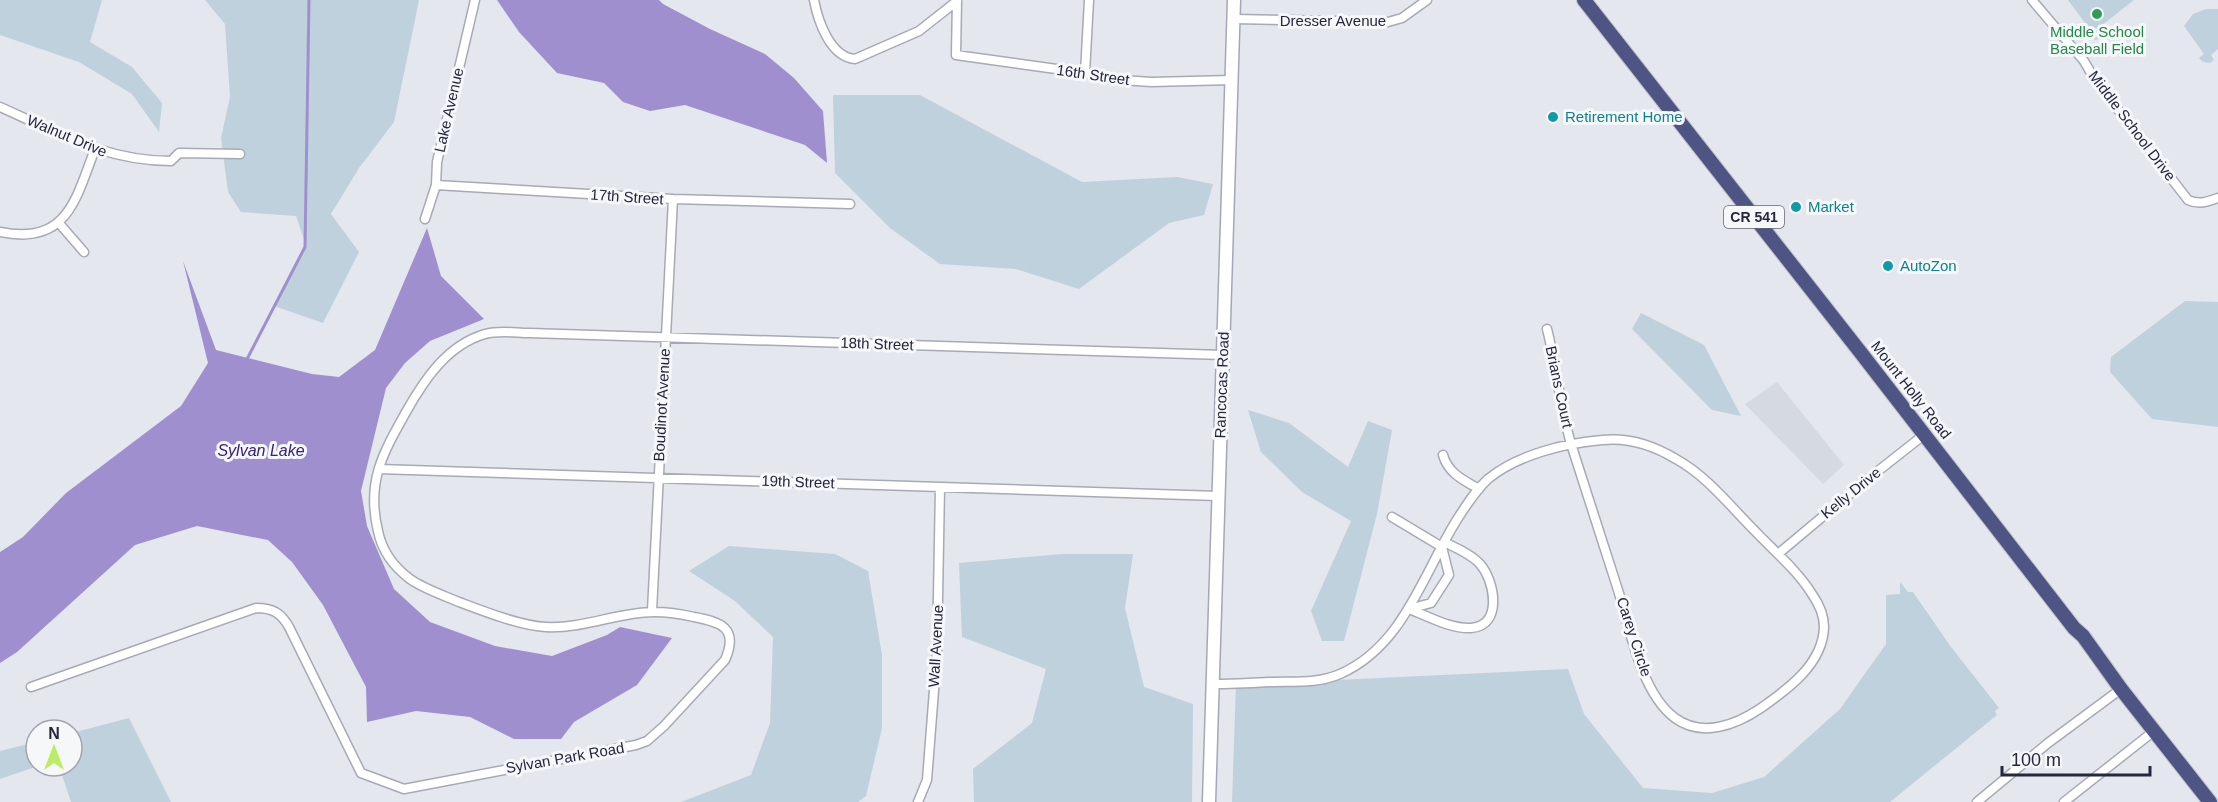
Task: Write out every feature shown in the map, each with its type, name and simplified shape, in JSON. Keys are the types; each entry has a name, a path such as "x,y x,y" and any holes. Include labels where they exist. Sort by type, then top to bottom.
{"highway":[{"name":"Mount Holly Road","path":"1584,0 1925,434 2074,628 2083,636 2210,802"}],"main road":[{"name":"Rancocas Road","path":"1209,802 1234,0"}],"street":[{"name":"Lake Avenue","path":"425,219 436,185 437,162 475,0"},
{"path":"814,0 824,31 834,48 848,59 862,57 919,30 957,0"},
{"name":"16th Street","path":"957,0 956,55 1085,73 1108,79 1151,82 1232,80"},
{"path":"1085,73 1089,0"},
{"name":"Dresser Avenue","path":"1233,19 1388,22 1402,18 1426,0"},
{"name":"Middle School Drive","path":"2032,0 2084,61 2095,81 2188,200 2195,203 2218,198"},
{"name":"Walnut Drive","path":"0,107 95,149 122,157 171,161 179,153 240,154"},
{"path":"0,231 24,234 43,230 58,222 69,212 76,201 95,149"},
{"name":"17th Street","path":"436,185 673,200 850,204"},
{"name":"Boudinot Avenue","path":"652,611 673,200"},
{"path":"58,222 84,252"},
{"name":"Brians Court","path":"1547,329 1571,445"},
{"name":"18th Street","path":"530,333 1223,355"},
{"name":"Sylvan Park Road","path":"31,687 256,608 266,608 276,611 290,627 362,773 404,789 625,748 647,741 718,668 730,649 730,640 725,628 717,622 652,611 577,626 545,627 487,612 433,591 412,580 394,565 379,537 373,505 374,483 388,444 423,382 440,362 468,341 485,334 530,333"},
{"name":"Kelly Drive","path":"1778,554 1925,434"},
{"name":"Carey Circle","path":"1213,684 1308,682 1339,675 1378,648 1395,629 1409,609 1443,544 1479,489 1494,474 1515,463 1571,445 1616,439 1651,446 1684,463 1727,502 1810,590 1822,613 1823,638 1813,660 1803,674 1759,710 1720,728 1698,728 1678,721 1669,713 1655,694 1640,663 1571,445"},
{"path":"1443,455 1446,464 1457,476 1479,489"},
{"name":"19th Street","path":"379,469 1218,496"},
{"name":"Wall Avenue","path":"918,802 927,780 937,652 940,487"},
{"path":"1392,517 1472,557 1483,568 1492,591 1493,603 1490,617 1479,626 1466,628 1453,626 1409,609"},
{"path":"1409,609 1431,603 1449,575 1443,544"},
{"path":"1977,802 2048,743 2121,688"},
{"path":"2064,802 2154,731"},
{"path":"1987,794 1995,802"}],"shaded area":[{"path":"0,0 102,0 90,42 132,67 162,103 159,132 132,94 79,62 0,35"},
{"path":"205,0 419,0 394,122 359,168 331,214 359,252 323,323 274,306 306,245 296,216 241,212 228,192 221,138 230,97 225,24"},
{"name":"Middle School Baseball Field","path":"2068,0 2134,0 2097,29 2103,36 2096,40 2087,39 2081,33 2088,27"},
{"name":"Middle School Baseball Field","path":"2206,9 2218,9 2218,49 2211,55 2214,60 2210,63 2203,62 2199,58 2204,54 2184,26 2193,14"},
{"path":"833,95 920,95 1082,182 1177,177 1213,184 1204,215 1169,223 1079,289 1016,269 940,264 890,228 835,173"},
{"path":"2185,301 2218,302 2218,427 2152,419 2110,372 2111,357"},
{"path":"1641,313 1704,345 1741,416 1712,410 1632,329"},
{"path":"1777,382 1844,465 1823,484 1745,404"},
{"path":"1248,410 1289,423 1348,467 1368,421 1392,430 1377,514 1344,641 1322,641 1311,611 1351,521 1302,492 1261,452"},
{"path":"729,546 835,554 868,571 882,655 882,728 866,796 858,802 681,802 751,775 770,723 773,637 735,601 689,571"},
{"path":"1062,554 1133,554 1125,608 1144,687 1193,704 1192,802 974,802 973,769 1032,723 1046,669 962,637 959,563"},
{"path":"1900,582 1908,592 1913,592 1951,647 1999,708 1995,711 1997,715 1890,802 1232,802 1236,685 1568,669 1584,714 1643,788 1712,793 1764,777 1840,709 1886,644 1886,595 1900,594"},
{"path":"129,718 171,802 71,802 63,778 84,778 84,730"},
{"path":"24,745 24,771 0,779 0,751"}],"water":[{"path":"497,0 659,0 710,29 765,54 794,78 823,111 827,163 805,145 685,105 650,111 623,102 604,83 557,73 519,32"},
{"name":"Sylvan Lake","path":"427,228 441,276 484,319 430,341 405,363 386,388 361,491 367,526 394,589 430,622 495,646 552,656 607,635 620,627 672,638 637,685 574,722 561,739 514,739 470,717 416,711 367,722 366,687 323,605 292,562 268,540 197,526 135,545 17,652 0,663 0,552 23,537 66,493 181,406 208,363 183,261 216,350 312,374 339,377 375,350"}],"waterway":[{"path":"246,361 305,247 309,0"}],"place":[{"name":"Middle School Baseball Field","path":"2097,14"},
{"name":"Retirement Home","path":"1553,117"},
{"name":"Market","path":"1796,207"},
{"name":"AutoZon","path":"1888,266"}]}
